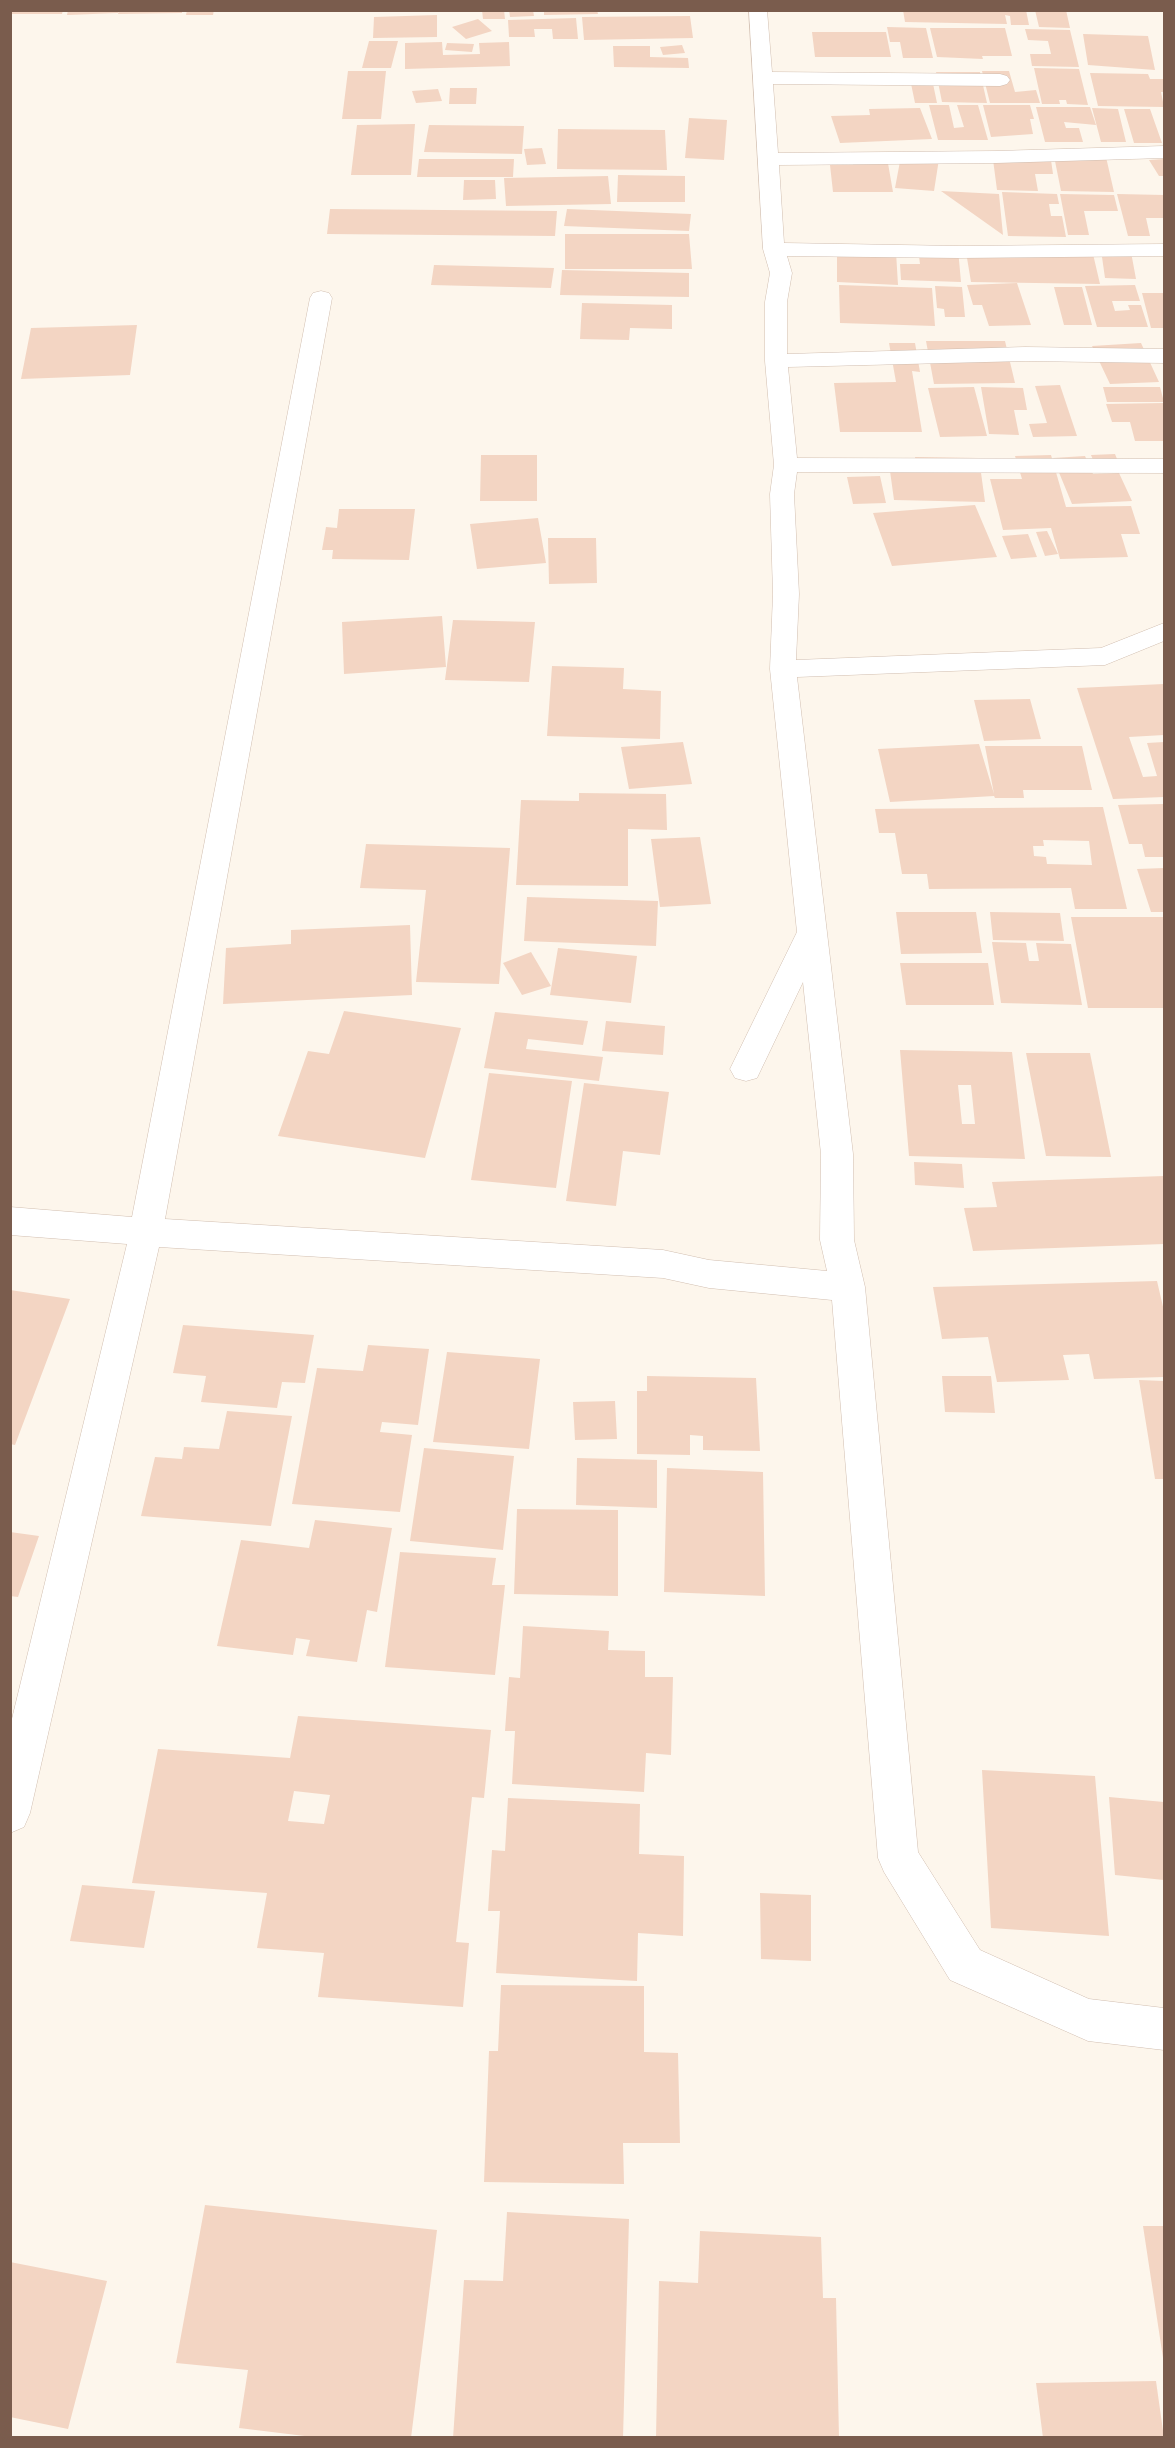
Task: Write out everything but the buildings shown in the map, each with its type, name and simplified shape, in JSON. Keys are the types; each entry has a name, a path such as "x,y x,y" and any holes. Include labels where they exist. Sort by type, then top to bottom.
{"street":[{"path":"758,10 774,249 781,273 776,302 776,362 786,465 782,494 786,594 783,669 837,1154 837,1240 848,1287 898,1858 965,1965 1088,2020 1164,2028"},
{"path":"764,78 1000,80"},
{"path":"768,159 1008,157 1164,152"},
{"path":"774,249 959,252 1164,250"},
{"path":"10,1813 146,1232 321,298"},
{"path":"776,362 1025,354 1164,356"},
{"path":"786,465 1164,466"},
{"path":"783,669 1105,656 1164,630"},
{"path":"746,1069 812,932"},
{"path":"10,1221 146,1232 663,1264 709,1274 848,1287"}]}
